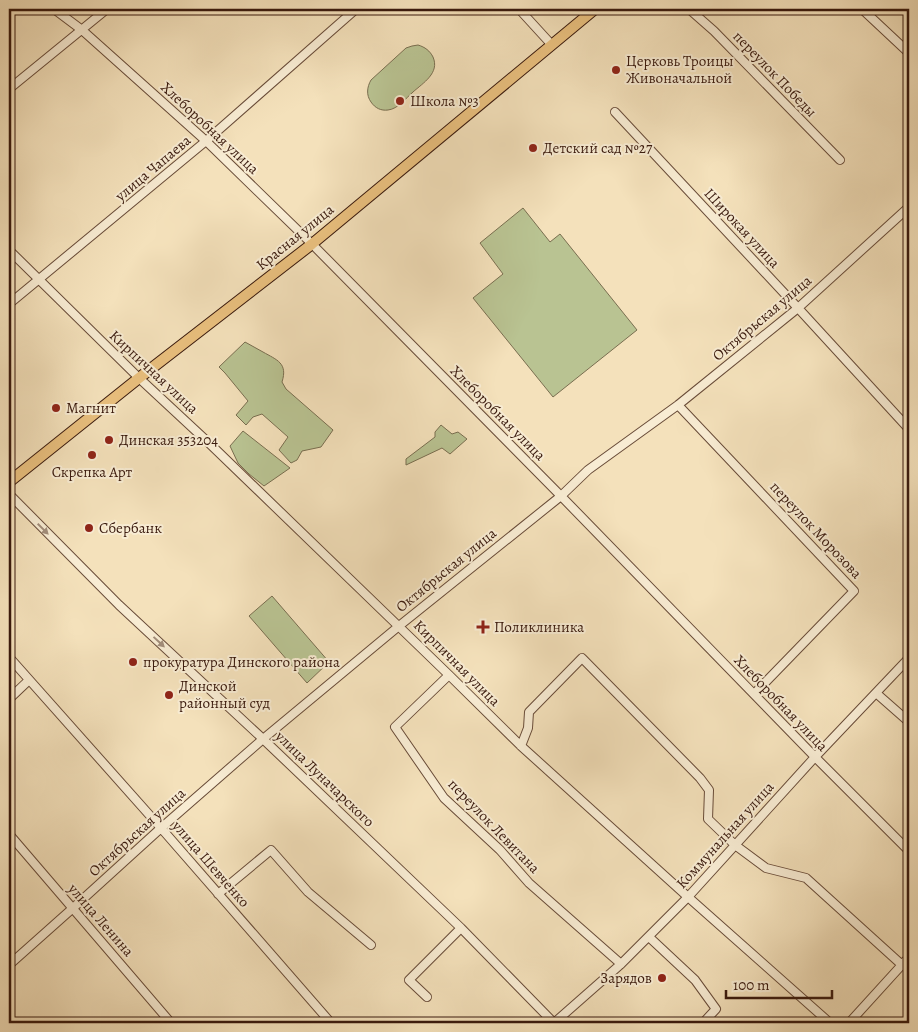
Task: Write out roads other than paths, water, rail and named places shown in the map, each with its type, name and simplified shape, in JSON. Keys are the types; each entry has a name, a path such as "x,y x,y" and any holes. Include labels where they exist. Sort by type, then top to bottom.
{"main road":[{"name":"Красная улица","path":"9,482 312,244 595,9"}],"street":[{"name":"Хлеборобная улица","path":"54,9 82,30 206,141 312,244 909,851"},
{"path":"9,89 107,9"},
{"name":"улица Чапаева","path":"9,304 206,141 356,9"},
{"path":"519,9 551,44"},
{"name":"переулок Победы","path":"689,9 714,31 840,160"},
{"path":"862,9 909,53"},
{"name":"Широкая улица","path":"615,112 909,429"},
{"name":"Октябрьская улица","path":"9,965 263,739 560,496 588,470 678,405 798,308 909,207"},
{"name":"Кирпичная улица","path":"9,250 139,378 449,674 521,746 830,1023"},
{"name":"переулок Морозова","path":"678,405 854,590 754,694"},
{"name":"улица Луначарского","path":"9,494 119,605 461,928 554,1023"},
{"name":"улица Шевченко","path":"9,657 331,1023"},
{"path":"521,746 528,728 529,712 582,658 700,778 709,790 708,819 735,845 766,868 806,878 902,965"},
{"name":"Коммунальная улица","path":"554,1023 621,964 688,897 815,757 909,658"},
{"name":"переулок Левитана","path":"449,674 394,727 444,798 500,850 529,882 621,964"},
{"path":"9,699 29,680"},
{"path":"876,693 909,722"},
{"name":"улица Ленина","path":"9,834 171,1023"},
{"path":"218,894 271,850 308,892 370,945"},
{"path":"427,997 409,980 461,928"},
{"path":"649,937 695,980 716,1009 703,1023"},
{"path":"849,1023 909,957"}],"place":[{"name":"Церковь Троицы Живоначальной","path":"616,70"},
{"name":"Школа №3","path":"400,101"},
{"name":"Детский сад №27","path":"533,148"},
{"name":"Магнит","path":"56,408"},
{"name":"Динская 353204","path":"109,440"},
{"name":"Скрепка Арт","path":"92,455"},
{"name":"Сбербанк","path":"89,528"},
{"name":"Поликлиника","path":"483,627"},
{"name":"прокуратура Динского района","path":"133,662"},
{"name":"Динской районный суд","path":"169,695"},
{"name":"Зарядов","path":"662,978"}]}
